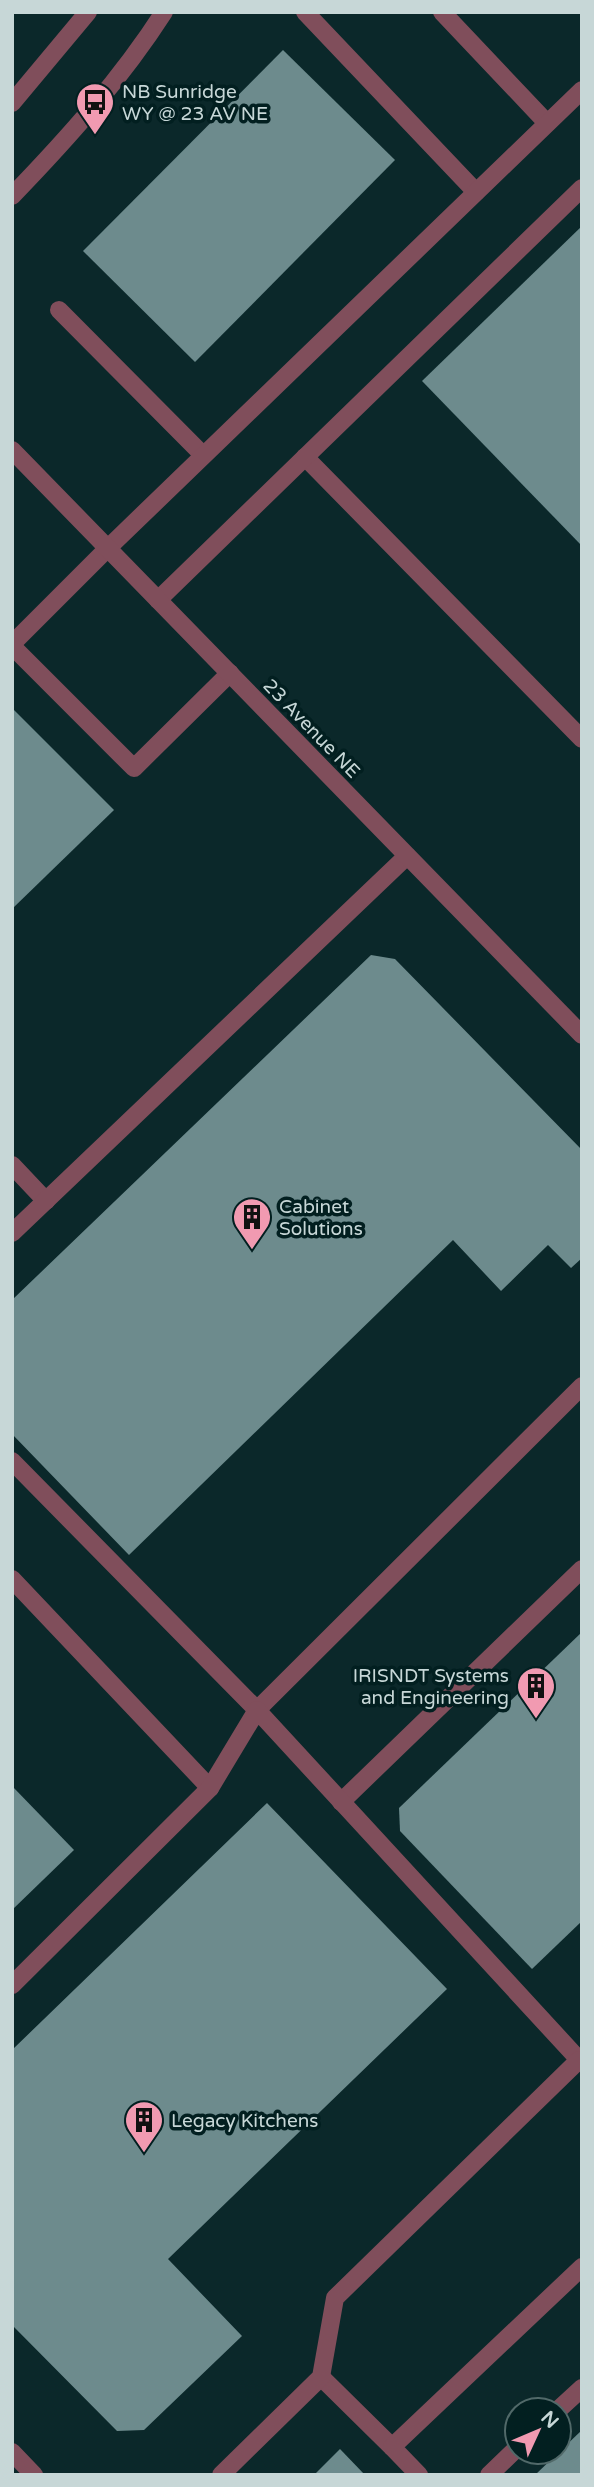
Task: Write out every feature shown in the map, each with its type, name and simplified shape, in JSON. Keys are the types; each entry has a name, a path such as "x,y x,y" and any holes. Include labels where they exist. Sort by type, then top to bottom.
{"street":[{"path":"12,103 88,12"},
{"path":"12,196 74,131 164,12"},
{"path":"305,12 476,192"},
{"path":"442,12 547,123"},
{"path":"230,673 134,768 12,645 107,548 582,90"},
{"path":"158,600 582,188"},
{"path":"58,310 203,455"},
{"name":"23 Avenue NE","path":"12,450 582,1035"},
{"path":"305,457 582,739"},
{"path":"12,1233 407,856"},
{"path":"12,1165 46,1201"},
{"path":"12,1984 210,1788 257,1710 582,1386"},
{"path":"12,1461 257,1710 580,2062 335,2298 321,2377 220,2475"},
{"path":"341,1802 582,1569"},
{"path":"12,1579 210,1788"},
{"path":"392,2447 582,2267"},
{"path":"321,2377 419,2475"},
{"path":"12,2452 34,2475"},
{"path":"489,2475 503,2462"}],"building":[{"path":"283,50 395,160 195,362 83,251"},
{"path":"582,226 582,546 422,381"},
{"path":"12,708 114,810 12,909"},
{"name":"Cabinet Solutions","path":"371,955 395,959 582,1150 582,1258 571,1268 548,1245 501,1291 453,1240 129,1555 12,1434 12,1300"},
{"name":"IRISNDT Systems and Engineering","path":"582,1632 582,1921 532,1969 400,1831 399,1808"},
{"path":"12,1786 74,1850 12,1910"},
{"name":"Legacy Kitchens","path":"267,1803 447,1989 168,2259 242,2336 144,2430 117,2431 12,2325 12,2050"},
{"path":"582,2430 582,2475 535,2475 544,2466 573,2466 573,2439"},
{"path":"340,2449 365,2475 314,2475"}],"place":[{"name":"NB Sunridge WY @ 23 AV NE","path":"95,136"},
{"name":"Cabinet Solutions","path":"252,1251"},
{"name":"IRISNDT Systems and Engineering","path":"536,1720"},
{"name":"Legacy Kitchens","path":"144,2154"}]}
